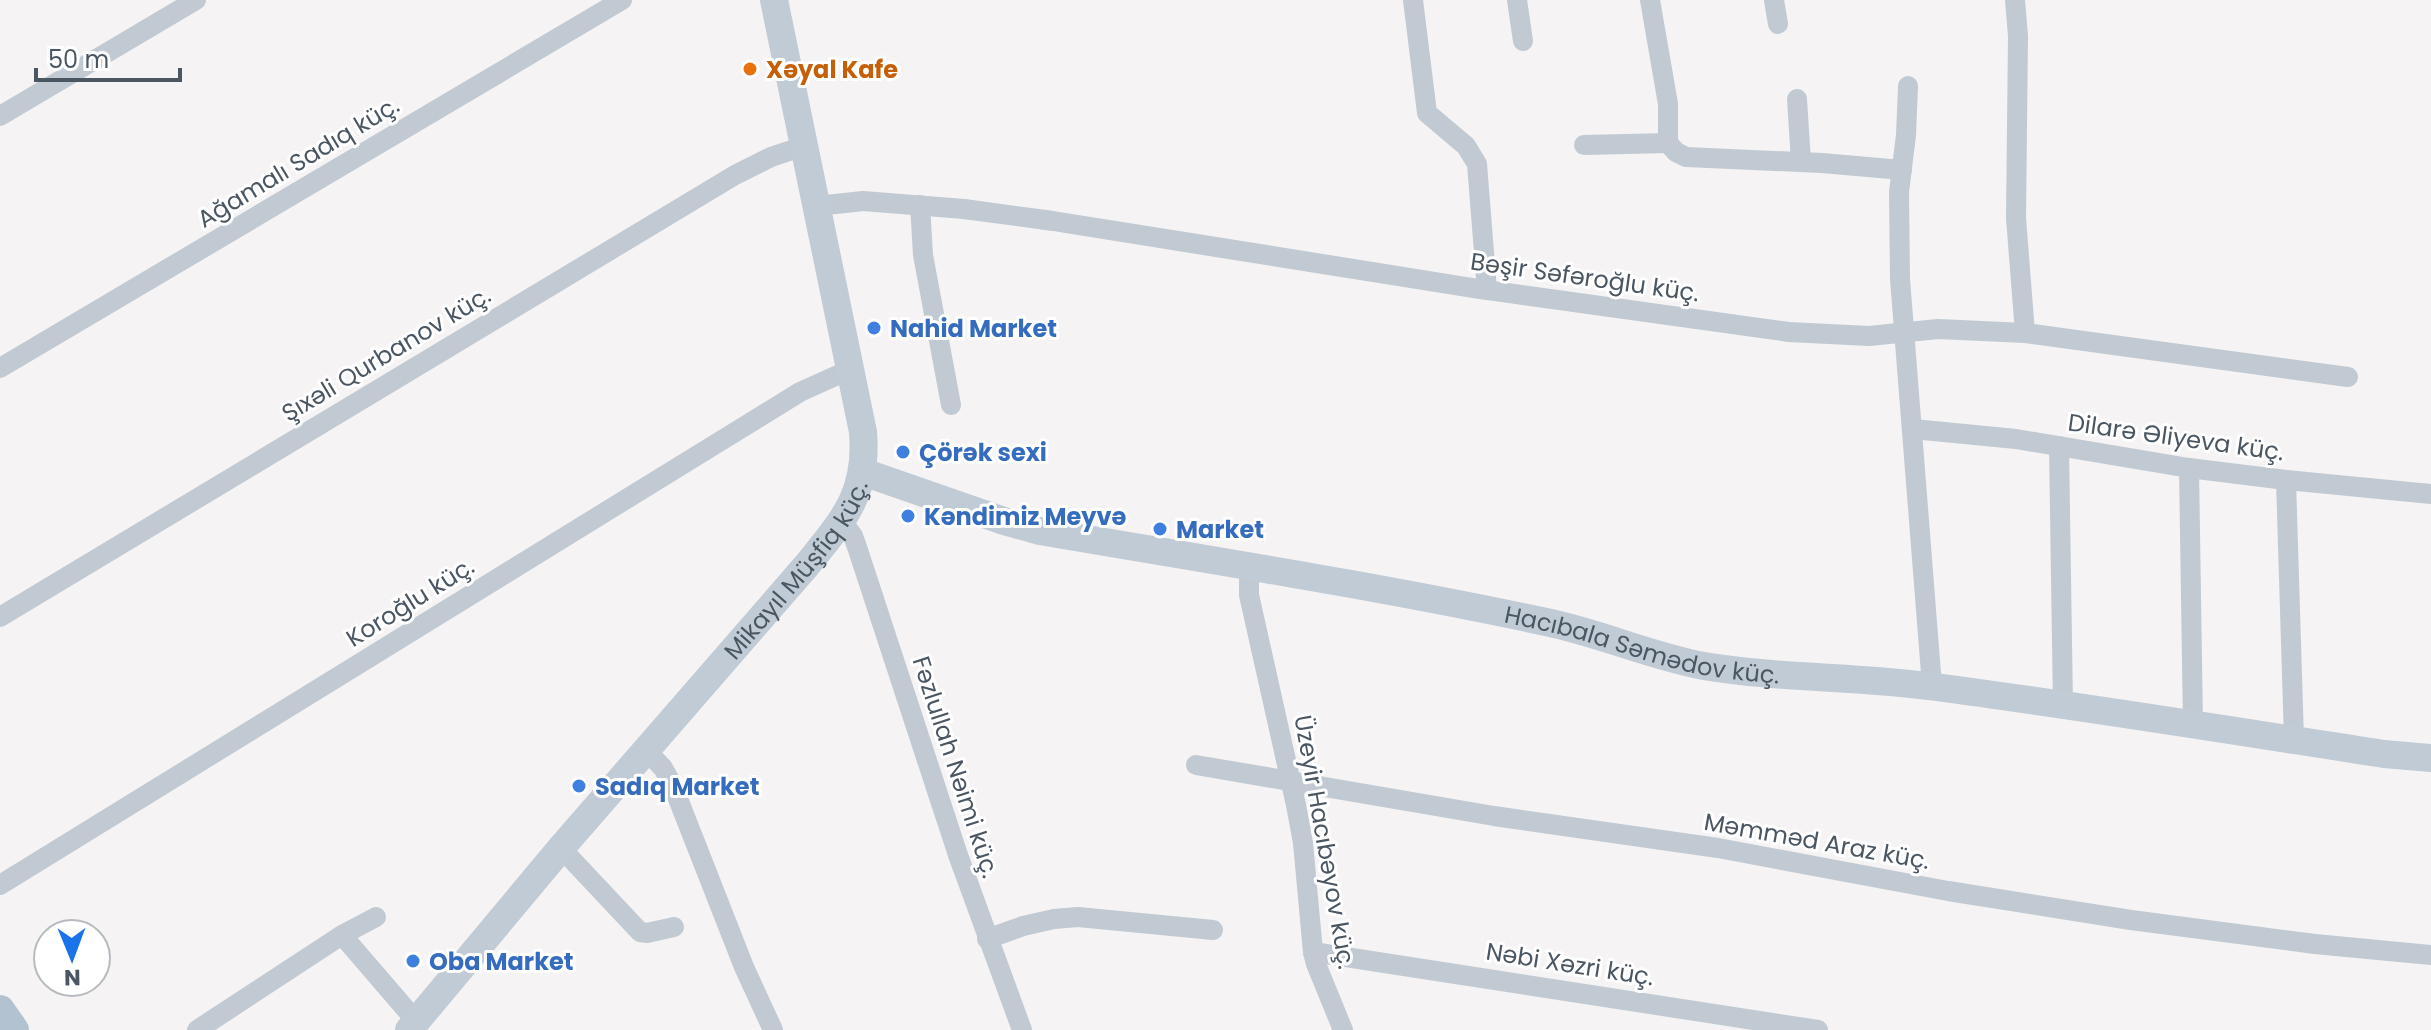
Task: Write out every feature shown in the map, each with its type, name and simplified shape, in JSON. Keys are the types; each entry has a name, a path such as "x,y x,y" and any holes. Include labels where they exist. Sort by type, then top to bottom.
{"main road":[{"path":"0,1010 14,1030"}],"street":[{"path":"0,116 196,0"},
{"name":"Ağamalı Sadıq küç.","path":"0,368 622,0"},
{"name":"Mikayıl Müşfiq küç.","path":"412,1026 645,749 807,565 842,521 863,472 863,432 774,0"},
{"path":"1413,0 1424,107 1430,118 1466,146 1477,164 1487,290"},
{"path":"1517,0 1523,41"},
{"path":"1650,0 1668,104 1668,143 1676,152 1686,157 1902,170"},
{"path":"1774,0 1778,24"},
{"path":"2015,0 2018,36 2016,218 2025,333"},
{"path":"1908,86 1898,220 1932,686"},
{"path":"1797,99 1801,162"},
{"path":"1584,145 1668,143"},
{"name":"Şıxəli Qurbanov küç.","path":"0,617 735,175 771,157 804,146"},
{"name":"Bəşir Səfəroğlu küç.","path":"817,206 863,201 1053,221 1487,290 1789,332 1869,336 1938,329 2025,333 2348,377"},
{"path":"920,205 923,255 951,405"},
{"name":"Koroğlu küç.","path":"0,885 800,392 851,369"},
{"name":"Dilarə Əliyeva küç.","path":"1913,429 2016,439 2189,468 2431,494"},
{"path":"2059,446 2063,706"},
{"path":"2189,468 2193,725"},
{"name":"Hacıbala Səmədov küç.","path":"863,472 1040,531 1456,603 1552,623 1660,656 1704,665 1746,672 1932,686 2431,758"},
{"path":"2286,480 2294,740"},
{"name":"Fəzlullah Nəimi küç.","path":"842,521 857,547 987,939 1022,1030"},
{"name":"Üzeyir Hacıbəyov küç.","path":"1249,566 1249,595 1303,843 1313,952 1343,1030"},
{"path":"645,749 663,768 673,786 744,967 773,1030"},
{"name":"Məmməd Araz küç.","path":"1196,765 1494,816 1718,848 1948,891 2131,920 2315,944 2431,955"},
{"path":"561,848 640,932 674,927"},
{"path":"197,1030 342,935 376,917"},
{"path":"987,939 1023,926 1078,917 1213,930"},
{"path":"342,935 412,1026"},
{"name":"Nəbi Xəzri küç.","path":"1313,952 1818,1030"}],"place":[{"name":"Xəyal Kafe","path":"750,69"},
{"name":"Nahid Market","path":"874,328"},
{"name":"Çörək sexi","path":"903,452"},
{"name":"Kəndimiz Meyvə","path":"908,516"},
{"name":"Market","path":"1160,529"},
{"name":"Sadıq Market","path":"579,786"},
{"name":"Oba Market","path":"413,961"}]}
